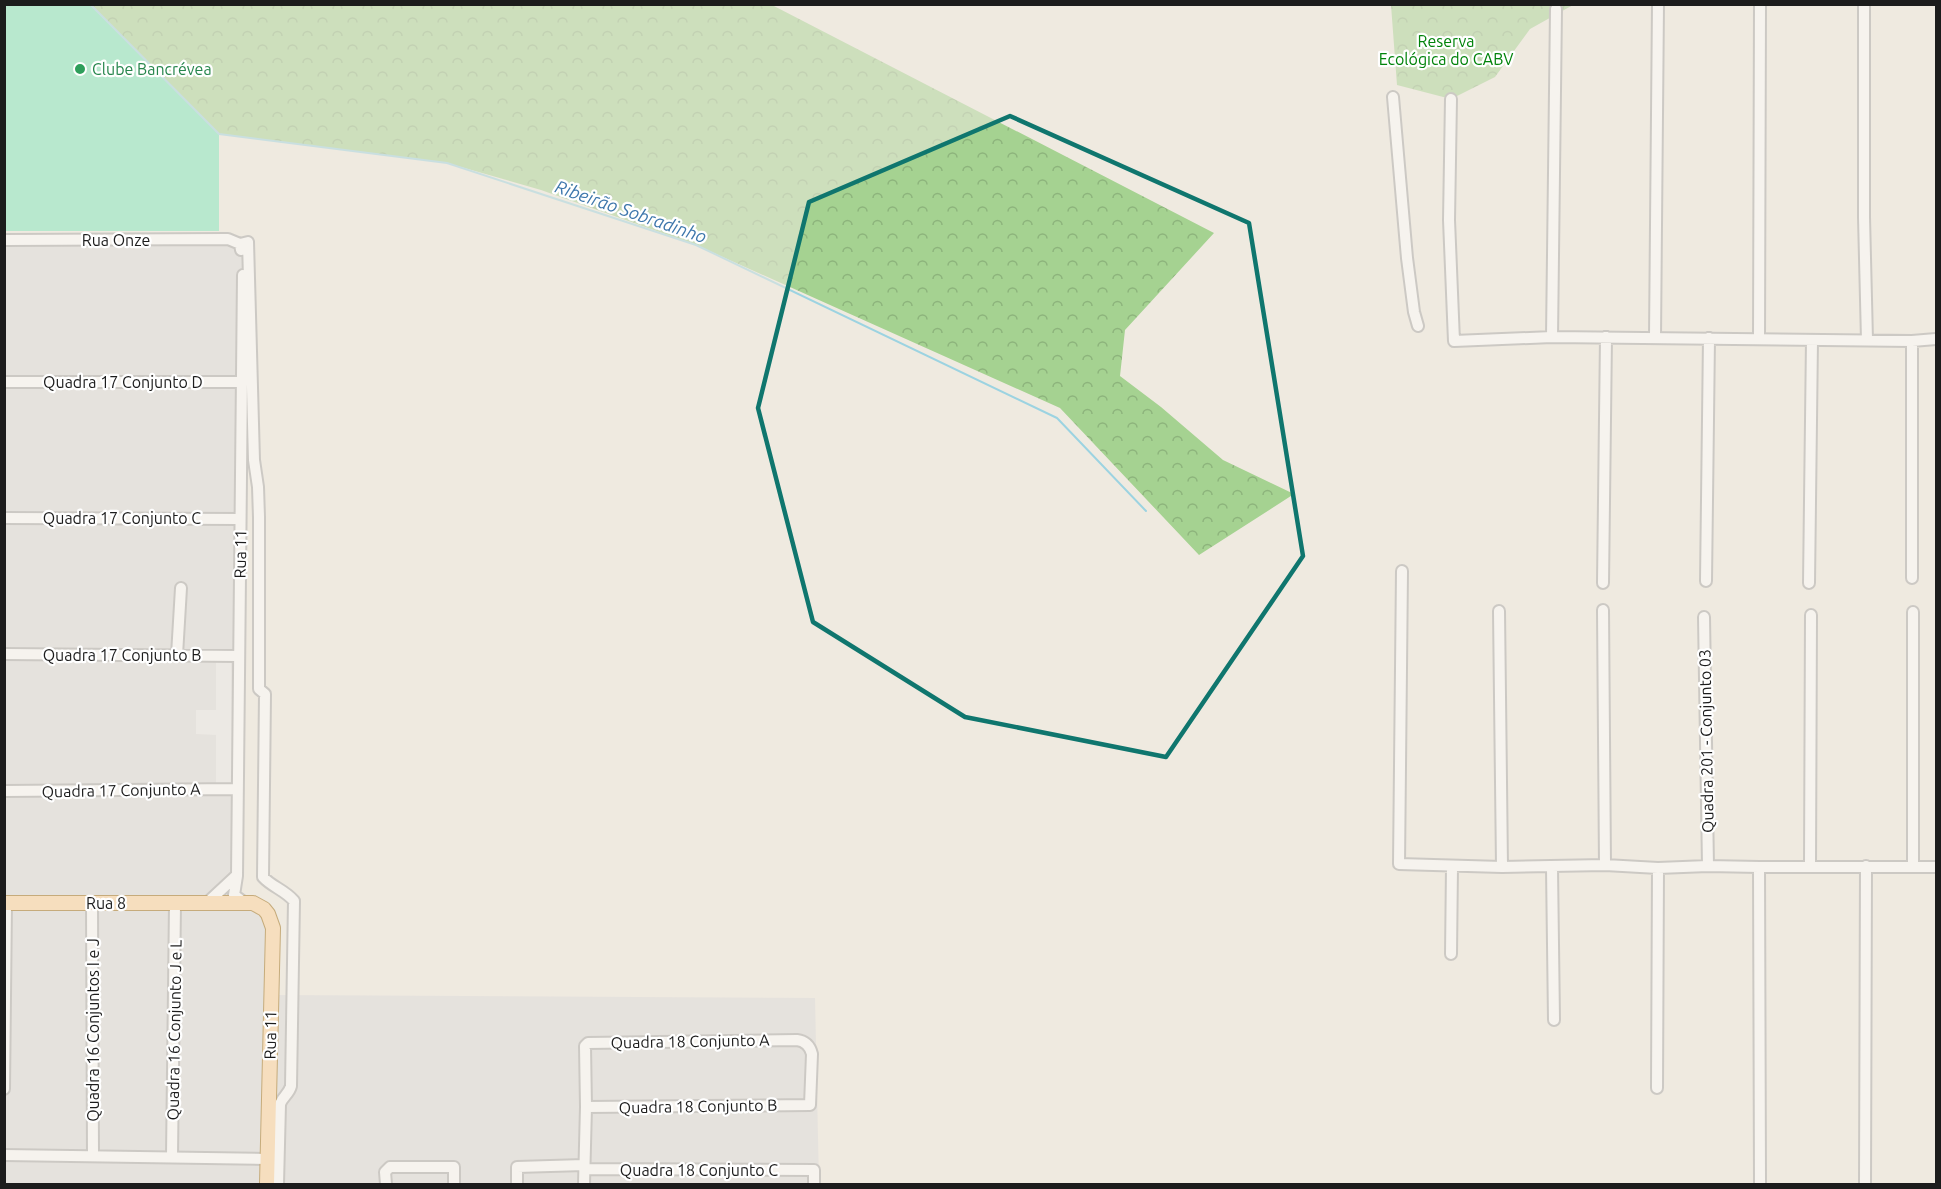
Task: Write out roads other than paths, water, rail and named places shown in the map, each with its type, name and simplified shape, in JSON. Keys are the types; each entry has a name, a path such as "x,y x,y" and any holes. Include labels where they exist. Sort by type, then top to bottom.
{"main road":[{"name":"Rua 11","path":"208,902 253,903 264,909 272,920 267,1185"},
{"name":"Rua 8","path":"5,903 176,904 208,902"}],"street":[{"path":"1655,337 1658,4"},
{"path":"1759,339 1760,4"},
{"path":"1864,4 1863,217 1867,340"},
{"path":"1552,337 1556,9"},
{"path":"1393,97 1407,258 1418,326"},
{"path":"1451,99 1449,220 1454,341 1552,337 1912,341 1936,339"},
{"name":"Rua Onze","path":"4,240 228,240 240,244"},
{"path":"240,244 248,242 254,459 259,517 259,689 266,694 263,877 267,882 287,893 294,901 291,1086 289,1093 282,1097 280,1104 278,1185"},
{"name":"Rua 11","path":"240,244 243,258 242,382 237,876 234,895 245,903"},
{"path":"1603,584 1606,337"},
{"path":"1706,581 1708,338"},
{"path":"1809,583 1812,340"},
{"path":"1912,341 1912,578"},
{"name":"Quadra 17 Conjunto D","path":"4,382 242,382"},
{"name":"Quadra 17 Conjunto C","path":"4,518 240,519"},
{"path":"1402,571 1399,864 1552,868 1605,866 1658,868 1708,866 1936,867"},
{"path":"177,655 181,588"},
{"path":"1499,610 1502,867"},
{"path":"1603,610 1605,866"},
{"path":"1913,612 1913,866"},
{"path":"1810,866 1811,615"},
{"name":"Quadra 201 - Conjunto 03","path":"1704,617 1708,866"},
{"name":"Quadra 17 Conjunto B","path":"4,654 239,656"},
{"name":"Quadra 17 Conjunto A","path":"4,791 237,789"},
{"path":"1865,1185 1866,866"},
{"path":"1451,954 1452,867"},
{"path":"1759,867 1760,1185"},
{"path":"1552,868 1554,1020"},
{"path":"1657,1088 1658,868"},
{"path":"208,902 237,876"},
{"path":"4,1089 5,903"},
{"name":"Quadra 16 Conjuntos I e J","path":"92,903 93,1156"},
{"name":"Quadra 16 Conjunto J e L","path":"172,1156 176,904"},
{"name":"Quadra 18 Conjunto A","path":"586,1107 585,1046 591,1042 797,1040 808,1046 812,1054 810,1105"},
{"name":"Quadra 18 Conjunto B","path":"586,1107 810,1105"},
{"path":"584,1185 586,1107"},
{"path":"4,1155 267,1159"},
{"path":"386,1185 386,1172 390,1167 454,1167 454,1185"},
{"name":"Quadra 18 Conjunto C","path":"517,1185 517,1167 814,1170 814,1185"}],"waterway":[{"name":"Ribeirão Sobradinho","path":"90,4 219,134 447,163 696,245 1057,418 1146,511"}],"place":[{"name":"Clube Bancrévea","path":"80,69"}],"park label":[{"name":"Reserva Ecológica do CABV","path":"1446,50"}]}
